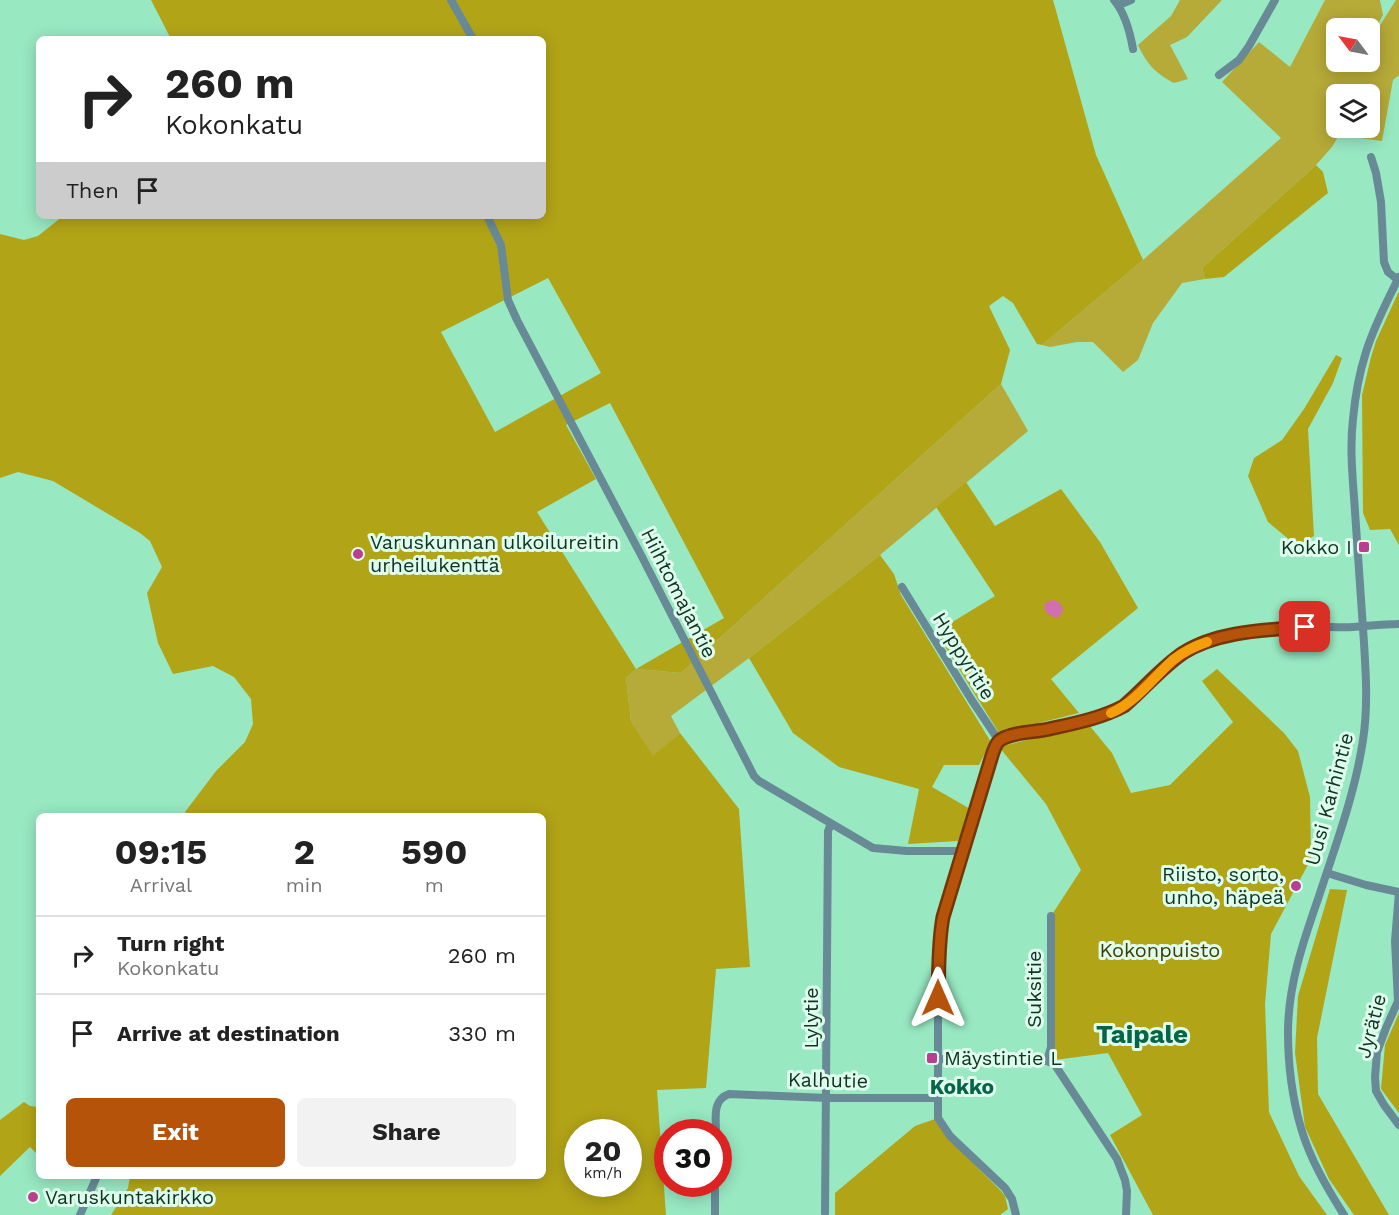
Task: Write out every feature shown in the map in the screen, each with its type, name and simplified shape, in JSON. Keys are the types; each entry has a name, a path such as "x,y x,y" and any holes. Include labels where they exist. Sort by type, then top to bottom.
{"street":[{"path":"451,0 471,36"},
{"path":"1131,0 1128,3 1117,3 1130,34 1133,49"},
{"path":"1219,75 1239,60 1275,0"},
{"path":"1371,157 1381,202 1384,262 1388,272 1398,278"},
{"name":"Hiihtomajantie","path":"488,219 501,245 508,300 517,320 754,776 759,782 873,848 907,851 964,851"},
{"name":"Uusi Karhintie","path":"1344,1215 1325,1184 1301,1129 1291,1084 1288,1029 1296,969 1347,808 1363,742 1366,695 1352,467 1352,422 1365,354 1398,278"},
{"name":"Hyppyritie","path":"902,587 999,741"},
{"path":"1016,1215 1012,1199 1005,1188 950,1136 938,1118 937,1098 940,934 990,762 999,741 1116,711 1174,660 1197,646 1213,640 1247,632 1305,627 1399,624"},
{"name":"Lylytie","path":"825,1213 828,831 831,824"},
{"path":"1327,873 1399,892"},
{"name":"Jyrätie","path":"1399,892 1395,941 1398,1001 1377,1052 1375,1077 1376,1091 1399,1125"},
{"name":"Suksitie","path":"1047,1061 1051,1047 1051,916"},
{"path":"938,1059 1047,1061 1055,1065 1117,1160 1125,1180 1126,1215"},
{"name":"Kalhutie","path":"716,1119 716,1104 729,1094 827,1098 937,1098"},
{"path":"80,1215 96,1179"},
{"path":"715,1215 716,1197"}],"shaded area":[{"path":"1180,0 1222,0 1187,37 1170,45 1188,79 1174,83 1152,67 1138,45 1171,16"},
{"path":"1325,0 1380,0 1383,15 1380,20 1380,18 1326,18 1326,72 1380,72 1380,25 1396,0 1399,0 1399,75 1393,80 1382,141 1360,138 1380,138 1380,84 1326,84 1326,138 1337,138 1332,147 1316,165 1202,268 1205,279 1182,283 1153,323 1138,360 1123,372 1093,342 1077,342 1050,347 1042,345 1143,260 1281,138 1222,82 1259,42 1290,67"},
{"path":"1001,384 1028,431 880,555 671,716 680,733 653,757 631,721 626,678 636,669 681,673"},
{"path":"1053,600 1063,609 1058,618 1050,616 1044,609 1045,603"}],"green space":[{"path":"151,0 1053,0 1096,155 1143,260 1042,345 1037,344 1013,303 1003,296 989,306 1010,350 1001,384 681,673 636,669 626,678 631,721 653,756 680,733 739,809 750,967 716,969 706,1088 657,1090 659,1119 654,1119 654,1197 665,1197 666,1215 111,1215 128,1188 130,1179 546,1179 546,813 185,812 216,771 245,742 253,724 251,699 234,677 213,666 173,674 158,643 147,593 162,567 150,541 53,481 18,472 0,478 0,234 24,240 38,236 59,219 546,219 546,36 169,36","holes":["548,278 601,373 495,432 441,332","610,403 724,618 636,669 537,512 596,479 566,425"]},
{"path":"1316,165 1323,172 1328,193 1224,277 1205,279 1202,268"},
{"path":"1399,291 1399,545 1390,529 1370,530 1363,513 1362,395 1376,341"},
{"path":"1336,355 1342,358 1333,383 1308,429 1314,536 1297,546 1268,522 1248,476 1254,458 1282,440 1304,409"},
{"path":"966,482 995,526 1061,489 1100,542 1138,608 1051,679 1079,713 999,733 936,632 995,596 936,507"},
{"path":"880,555 894,574 901,595 991,742 979,765 944,765 932,787 972,810 958,841 908,844 919,789 839,767 793,733 749,658"},
{"name":"Kokonpuisto","path":"1217,669 1284,733 1298,751 1310,797 1311,859 1271,934 1265,1004 1269,1112 1299,1176 1327,1215 1153,1215 1110,1135 1142,1115 1108,1053 1047,1061 1051,916 1081,870 1046,804 999,747 1089,725 1112,753 1131,793 1170,785 1233,722 1202,681"},
{"path":"1330,889 1347,890 1317,1038 1318,1094 1389,1215 1354,1215 1329,1179 1305,1127 1295,1053 1298,996"},
{"path":"1399,1013 1399,1113 1381,1089 1385,1045"},
{"path":"24,1102 36,1107 36,1153 30,1147 0,1176 0,1120"},
{"path":"935,1119 947,1137 1001,1191 1005,1196 1008,1209 1000,1215 835,1215 835,1193 915,1126"}],"slow traffic":[{"path":"1111,713 1124,706 1174,660 1207,642"}],"place":[{"name":"Kokko I","path":"1364,547"},
{"name":"Varuskunnan ulkoilureitin urheilukenttä","path":"358,554"},
{"name":"Riisto, sorto, unho, häpeä","path":"1296,886"},
{"name":"Mäystintie L","path":"932,1058"},
{"name":"Varuskuntakirkko","path":"33,1197"}],"district":[{"name":"Taipale","path":"1142,1034"},
{"name":"Kokko","path":"962,1087"}],"route":[{"path":"938,998 938,955 943,917 994,749 999,741 1007,737 1116,711 1174,660 1185,652 1213,640 1247,632 1305,627"}]}
